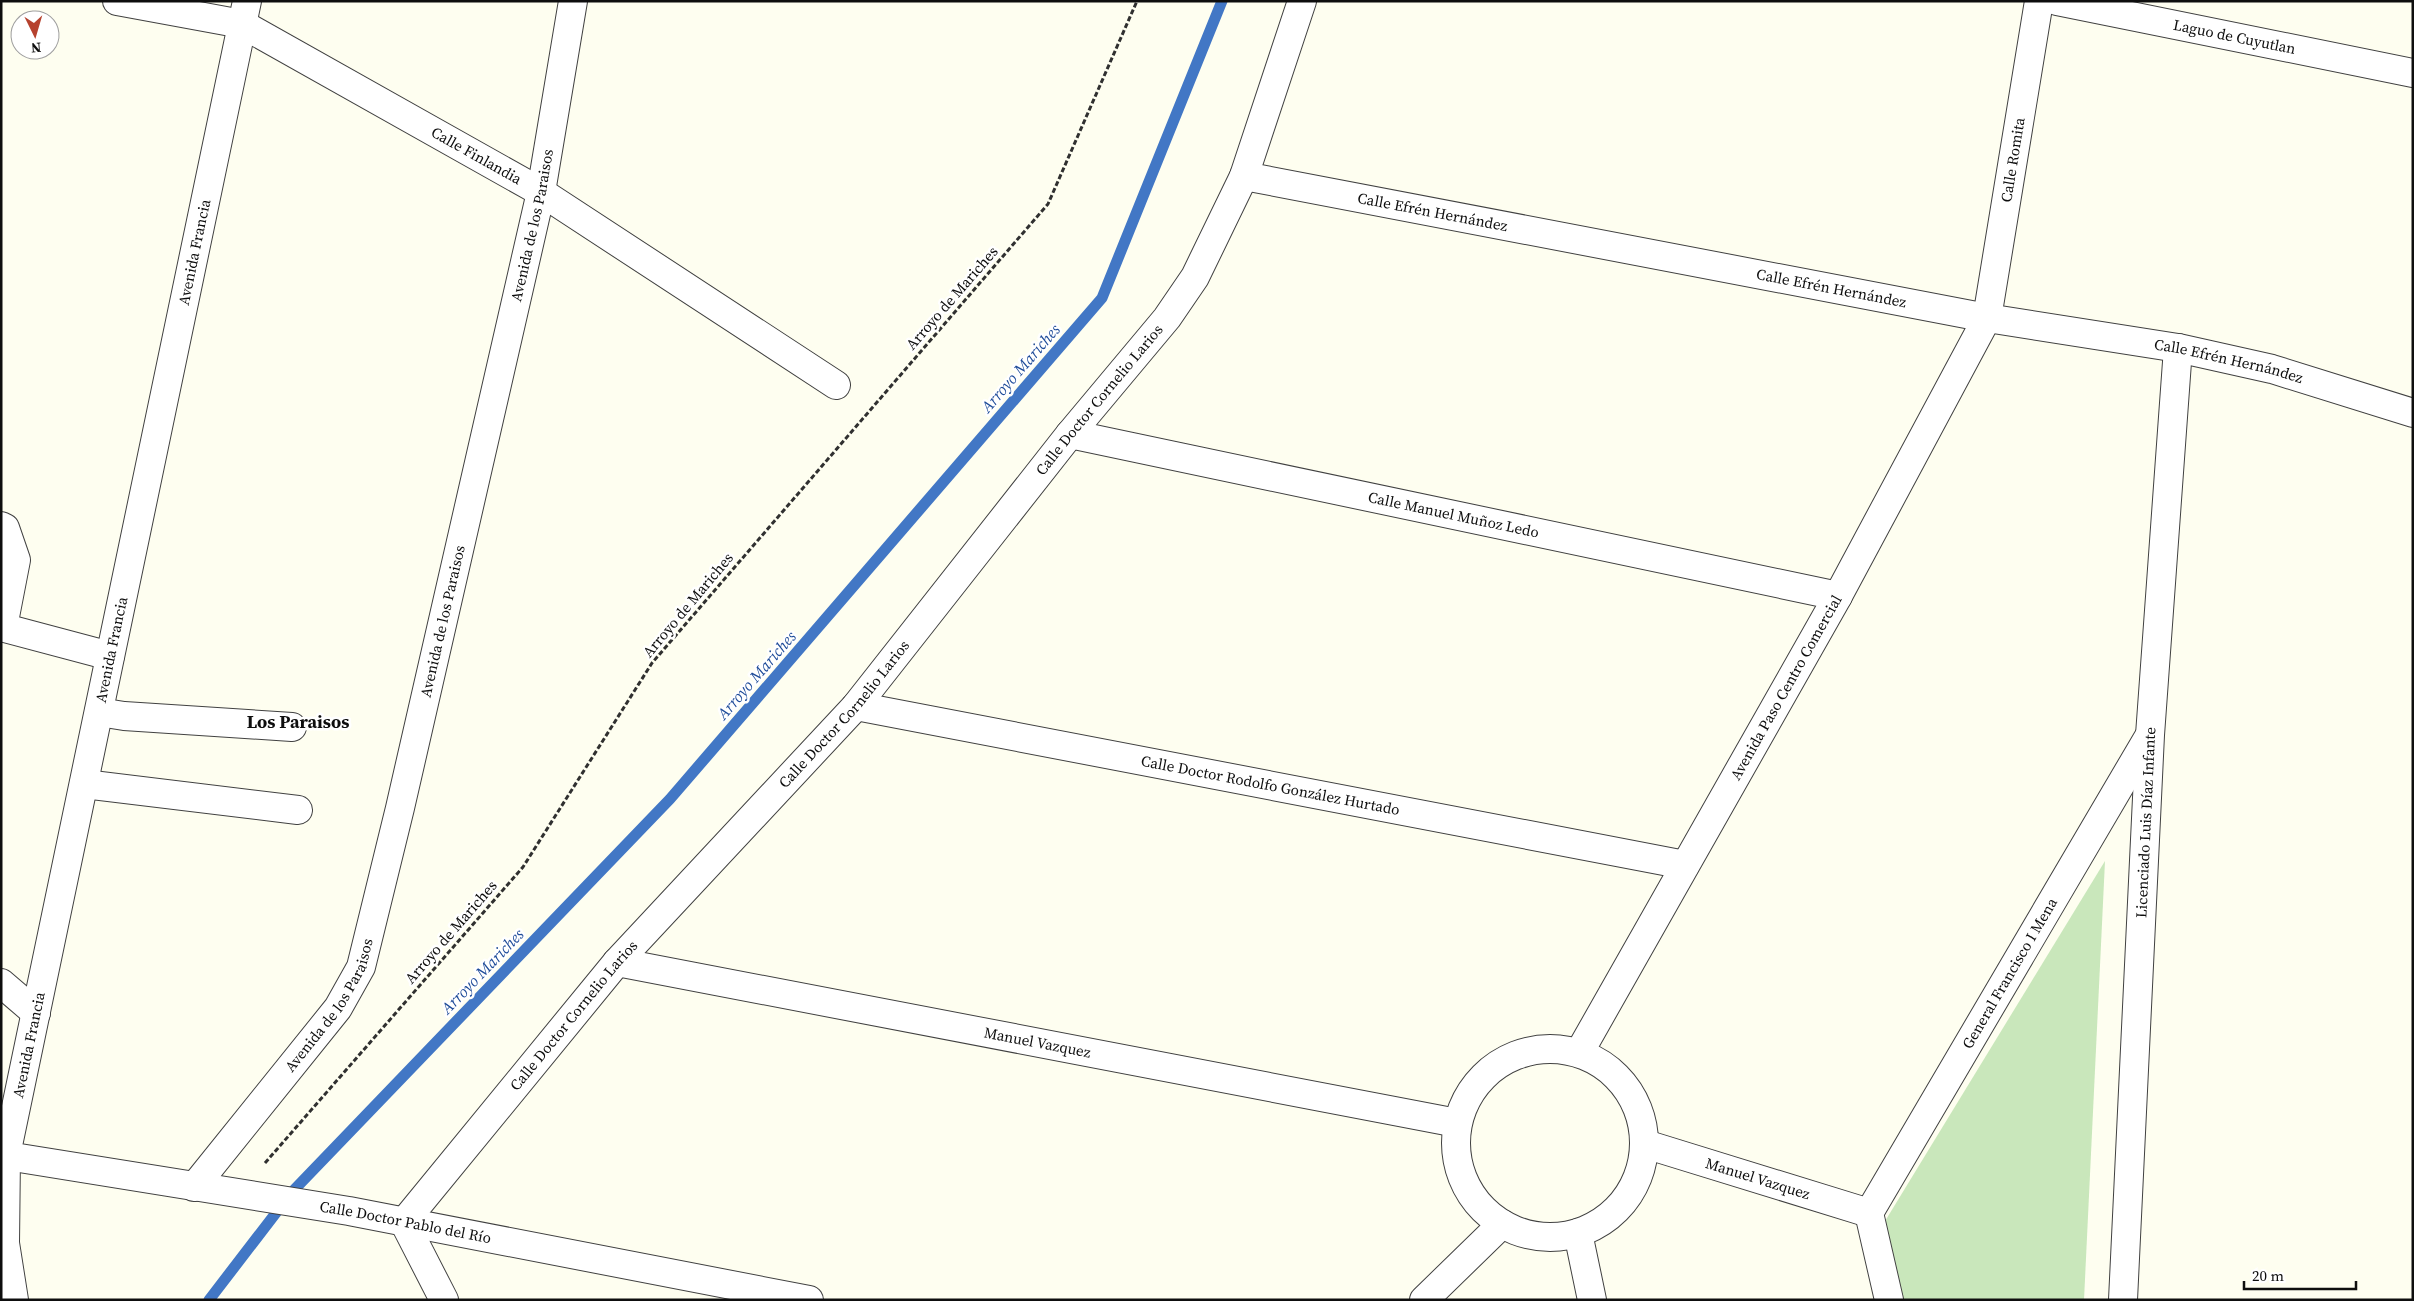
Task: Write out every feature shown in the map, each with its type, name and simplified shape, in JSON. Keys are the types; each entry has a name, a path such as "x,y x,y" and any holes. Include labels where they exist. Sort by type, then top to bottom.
{"street":[{"name":"Calle Finlandia","path":"117,1 245,12 541,192 836,384"},
{"name":"Avenida de los Paraisos","path":"194,1187 338,1008 361,967 400,808 541,192 573,1"},
{"path":"1244,176 1302,1"},
{"name":"Calle Romita","path":"1987,318 2038,1"},
{"name":"Laguo de Cuyutlan","path":"2058,1 2413,73"},
{"name":"Avenida Francia","path":"14,1300 5,1244 4,1155 36,1013 245,12"},
{"name":"Calle Efrén Hernández","path":"1244,176 1987,318 2178,348 2272,369 2413,414"},
{"name":"Calle Doctor Cornelio Larios","path":"404,1222 617,962 856,706 1070,434 1176,304 1195,277 1244,176"},
{"name":"Avenida Paso Centro Comercial","path":"1579,1053 1838,596 1987,318"},
{"name":"Licenciado Luis Díaz Infante","path":"2123,1300 2150,735 2178,348"},
{"name":"Calle Manuel Muñoz Ledo","path":"1070,434 1838,596"},
{"path":"1,526 5,528 16,560 2,627 110,656"},
{"name":"Calle Doctor Rodolfo González Hurtado","path":"856,706 1685,864"},
{"path":"99,712 124,716 292,727"},
{"name":"General Francisco I Mena","path":"1869,1213 2150,735"},
{"path":"84,784 298,810"},
{"name":"Manuel Vazquez","path":"617,962 1457,1123"},
{"path":"1,983 36,1013"},
{"path":"1548,1049 1579,1053 1606,1067 1627,1088 1641,1114 1645,1144 1640,1173 1627,1199 1605,1220 1578,1233 1552,1238 1526,1234 1502,1224 1479,1206 1463,1181 1456,1153 1457,1123 1469,1094 1490,1070 1517,1055 1548,1049"},
{"name":"Manuel Vazquez","path":"1645,1144 1869,1213"},
{"name":"Calle Doctor Pablo del Río","path":"4,1155 348,1211 809,1300"},
{"path":"1869,1213 1889,1300"},
{"path":"404,1222 444,1300"},
{"path":"1424,1300 1502,1224"},
{"path":"1578,1233 1592,1300"}],"path":[{"name":"Arroyo de Mariches","path":"260,1168 523,867 652,663 1048,204 1137,1"}],"green space":[{"path":"2105,861 2084,1300 1881,1300 1868,1249"}],"waterway":[{"name":"Arroyo Mariches","path":"209,1300 292,1192 670,799 1102,298 1222,1"}],"district":[{"name":"Los Paraisos","path":"298,722"}]}
